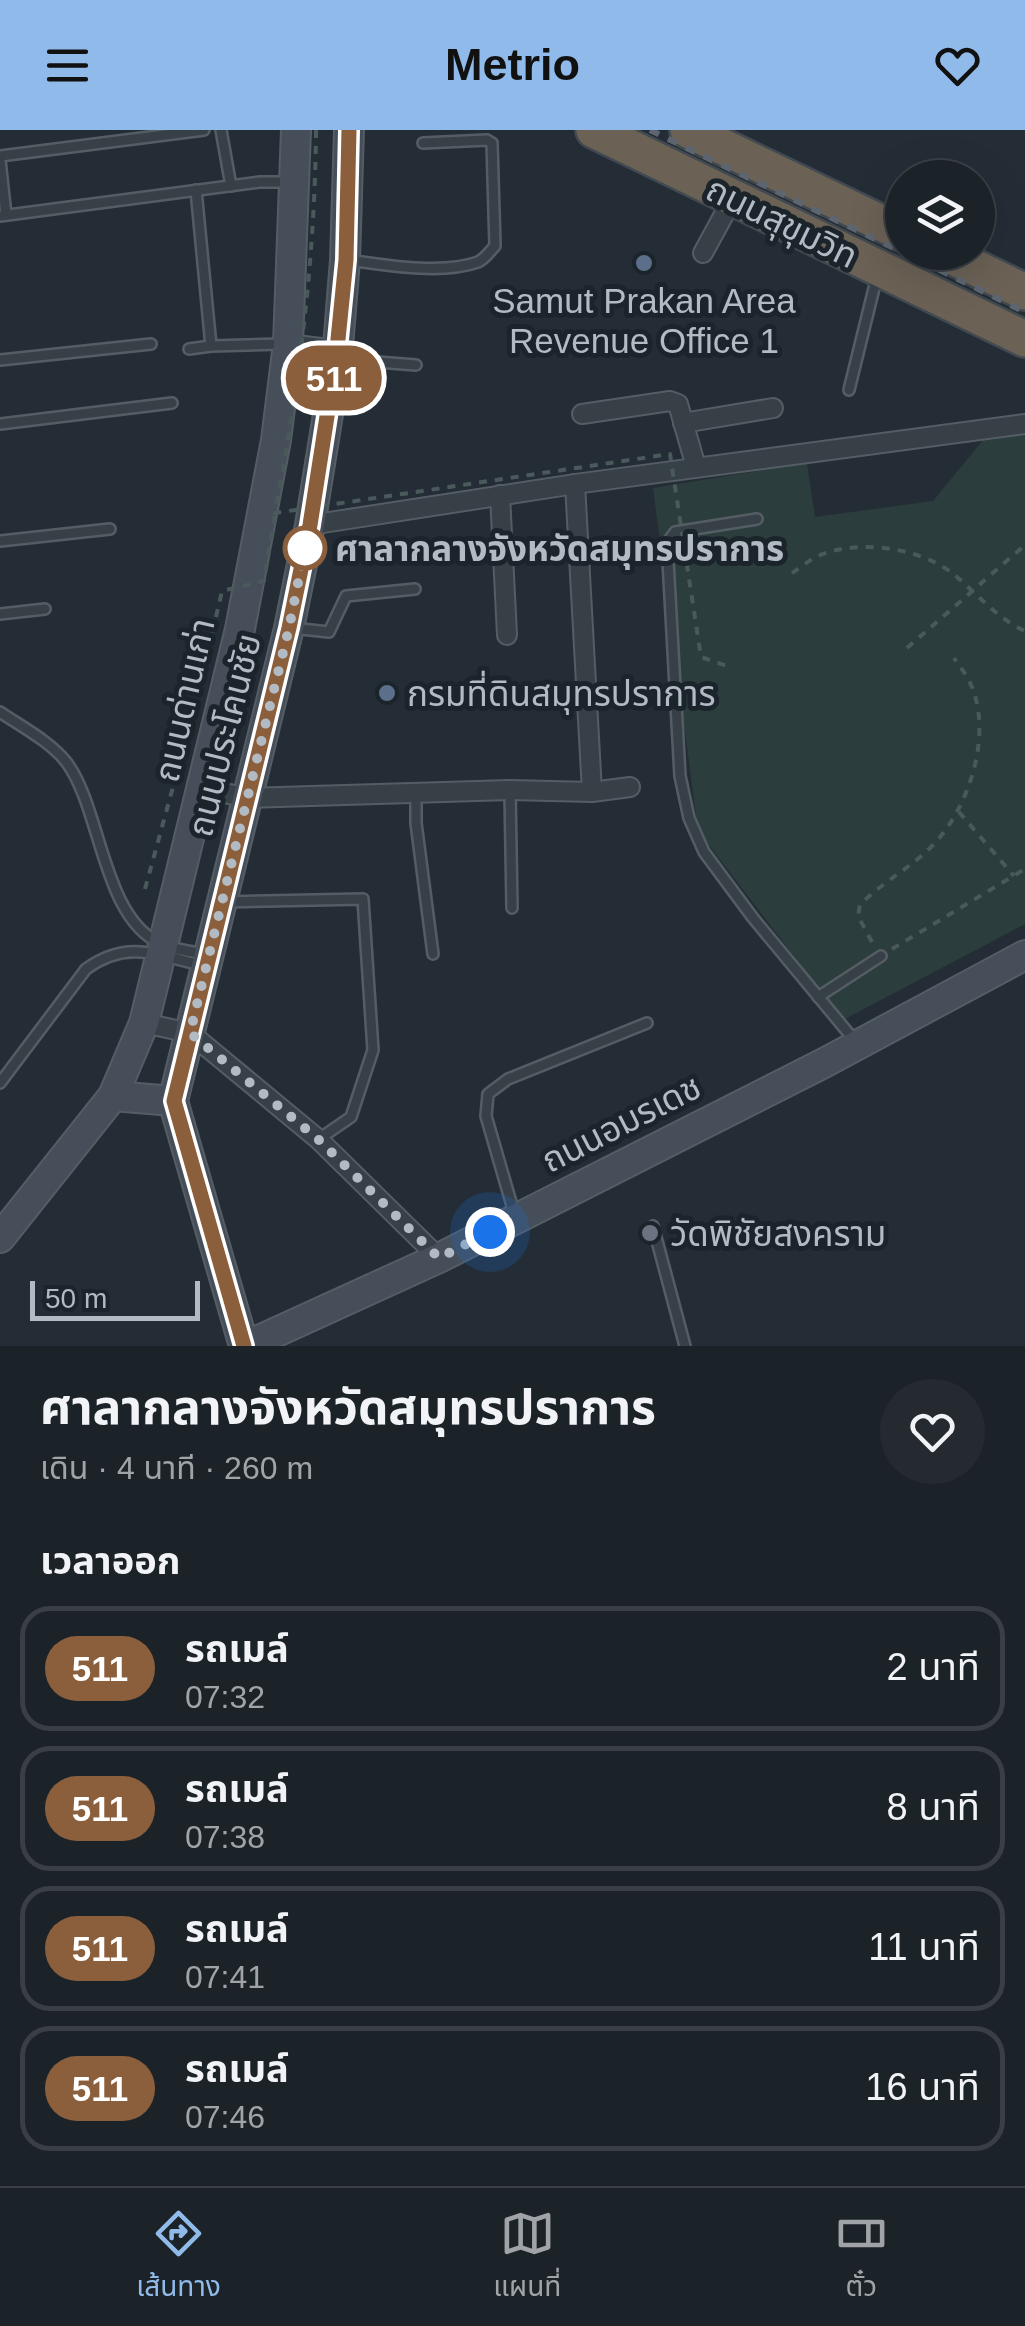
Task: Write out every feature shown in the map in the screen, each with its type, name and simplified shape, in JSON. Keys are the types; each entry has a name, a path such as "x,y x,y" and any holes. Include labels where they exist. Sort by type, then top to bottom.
{"highway":[{"name":"ถนนสุขุมวิท","path":"594,130 1025,339"},
{"name":"ถนนสุขุมวิท","path":"688,130 885,225"},
{"path":"921,289 931,270"},
{"path":"979,270 1025,292"}],"main road":[{"name":"ถนนด่านเก่า","path":"0,1238 113,1096 144,1023 202,788 263,512 288,344 296,130"},
{"name":"ถนนประโคนชัย","path":"245,1346 174,1101 289,628 310,525 337,354 346,260 349,130"},
{"name":"ถนนอมรเดช","path":"245,1346 439,1258 824,1063 1025,956"},
{"path":"113,1096 174,1101"}],"street":[{"path":"703,253 733,198"},
{"path":"288,344 337,354"},
{"path":"582,414 670,401 678,404 696,467"},
{"path":"683,423 774,408"},
{"path":"310,525 574,484 1025,424"},
{"path":"574,484 592,792"},
{"path":"500,496 507,635"},
{"path":"202,788 247,798 510,790 592,792 630,787"},
{"path":"144,1023 190,1033 318,1139 439,1258"}],"lane":[{"path":"204,130 0,158 3,216 230,186 294,182"},
{"path":"221,130 230,186"},
{"path":"346,260 396,266 451,266 481,261 495,246 492,143 423,143"},
{"path":"196,190 211,346"},
{"path":"848,390 879,268"},
{"path":"0,360 151,344"},
{"path":"188,349 288,344"},
{"path":"337,354 416,365"},
{"path":"0,424 172,403"},
{"path":"757,519 675,532 666,543 680,776 690,818 704,852 856,1043"},
{"path":"0,542 110,529"},
{"path":"289,628 329,632 346,596 416,589"},
{"path":"0,614 44,609"},
{"path":"0,712 43,741 66,763 126,906 137,925 162,950"},
{"path":"510,790 512,908"},
{"path":"416,795 433,954"},
{"path":"221,902 363,899 373,1050 350,1117 318,1139"},
{"path":"0,1084 86,970 114,952 162,950 208,961"},
{"path":"818,996 881,956"},
{"path":"516,1219 486,1116 488,1094 508,1080 648,1023"},
{"path":"652,1226 685,1346"}],"path":[{"path":"198,694 222,591 264,581 310,290 316,130"},
{"path":"276,513 670,454 701,657 727,666"},
{"path":"907,648 1025,545"},
{"path":"792,573 816,556 847,548 924,556 950,572 1006,622 1025,631"},
{"path":"954,658 972,685 977,708 974,770 960,812 932,846 860,906 861,925 881,956 1025,870"},
{"path":"145,889 180,763"},
{"path":"960,812 1014,876"}],"shaded area":[{"path":"1025,433 1025,924 843,1020 698,831 653,488 807,463 815,517 933,501 984,439"}],"railway":[{"path":"650,130 885,244"},
{"path":"940,270 1025,312"}],"bus line":[{"name":"511","path":"244,1346 174,1101 289,628 310,525 325,441 346,260 349,130"}],"place":[{"name":"Samut Prakan Area Revenue Office 1","path":"644,263"},
{"name":"ศาลากลางจังหวัดสมุทรปราการ","path":"305,548"},
{"name":"กรมที่ดินสมุทรปราการ","path":"387,693"},
{"name":"วัดพิชัยสงคราม","path":"650,1233"}],"route":[{"path":"305,548 190,1033 318,1139 439,1258 490,1232"}]}
